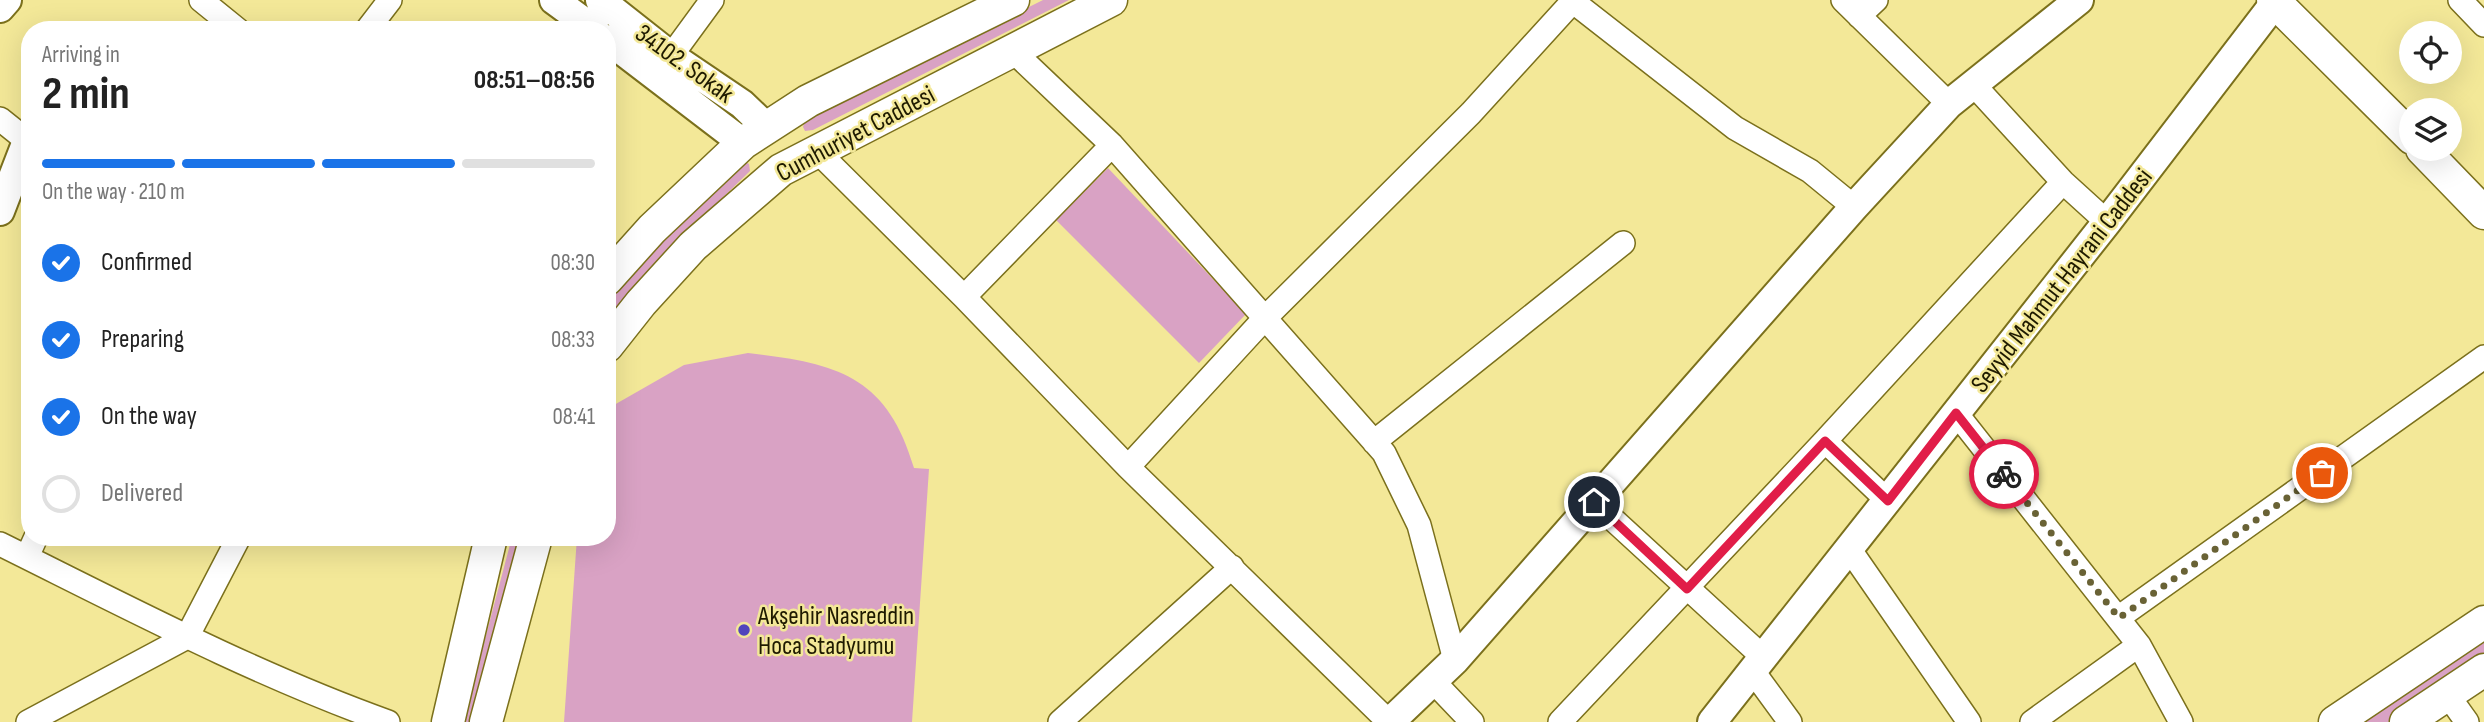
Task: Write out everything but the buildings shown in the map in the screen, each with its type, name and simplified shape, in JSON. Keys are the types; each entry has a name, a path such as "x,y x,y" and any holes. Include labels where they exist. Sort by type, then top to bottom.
{"main road":[{"name":"Cumhuriyet Caddesi","path":"616,269 652,229 756,135 807,101 1013,0"},
{"name":"Cumhuriyet Caddesi","path":"616,335 641,303 694,246 758,186 805,157 1111,0"},
{"path":"2275,1 2399,125"},
{"path":"756,135 805,157"},
{"path":"2434,161 2484,213"},
{"path":"448,722 489,546"},
{"path":"486,722 534,546"},
{"path":"2335,722 2484,622"},
{"path":"2406,722 2484,670"}],"street":[{"path":"0,8 7,0"},
{"path":"201,0 227,21"},
{"path":"374,21 390,0"},
{"name":"34102. Sokak","path":"554,0 583,21"},
{"name":"34102. Sokak","path":"600,0 671,56 742,104 756,135"},
{"path":"671,56 712,0"},
{"path":"1128,467 1265,318 1471,113 1573,0 1735,128 1810,170 1854,207"},
{"path":"805,157 964,297 1128,467 1389,722 1455,660 1854,207 1950,104 2079,0"},
{"path":"2460,0 2484,25"},
{"name":"Seyyid Mahmut Hayrani Caddesi","path":"1712,722 2108,222 2275,1"},
{"path":"1859,5 1950,104"},
{"name":"34102. Sokak","path":"616,45 756,135"},
{"path":"1013,51 1112,145 1384,453 1419,525 1455,660"},
{"path":"1973,84 2063,182 2108,222"},
{"path":"0,119 21,136"},
{"path":"964,297 1112,145"},
{"path":"0,211 21,161"},
{"path":"1560,722 1825,441 2063,182"},
{"path":"1374,442 1622,243"},
{"path":"2119,618 2484,357"},
{"path":"1956,413 2139,645 2181,722"},
{"path":"1825,441 1888,501"},
{"path":"1594,502 1687,589 1758,663 1790,722"},
{"path":"0,544 31,547 187,636 328,701 388,722"},
{"path":"28,722 187,636 234,546"},
{"path":"1850,550 1969,722"},
{"path":"1060,722 1232,568"},
{"path":"2032,722 2139,645"},
{"path":"1434,682 1472,722"},
{"path":"2448,694 2466,722"}],"shaded area":[{"path":"1043,0 1069,0 813,130 805,131 805,120"},
{"path":"744,161 749,164 750,171 662,257 616,308 616,288 652,249"},
{"path":"1108,168 1246,314 1199,363 1056,220"},
{"name":"Akşehir Nasreddin Hoca Stadyumu","path":"748,353 807,362 832,369 854,379 873,393 889,412 903,437 914,468 929,469 912,722 564,722 576,546 616,546 616,404 684,365"},
{"path":"510,546 523,546 475,722 463,722"},
{"path":"2484,640 2484,657 2388,722 2362,722"}],"way so far":[{"path":"2004,474 2119,618 2322,473"}],"place":[{"name":"Akşehir Nasreddin Hoca Stadyumu","path":"744,630"}],"route":[{"path":"1594,502 1687,589 1825,441 1888,501 1956,413 2004,474"}]}
